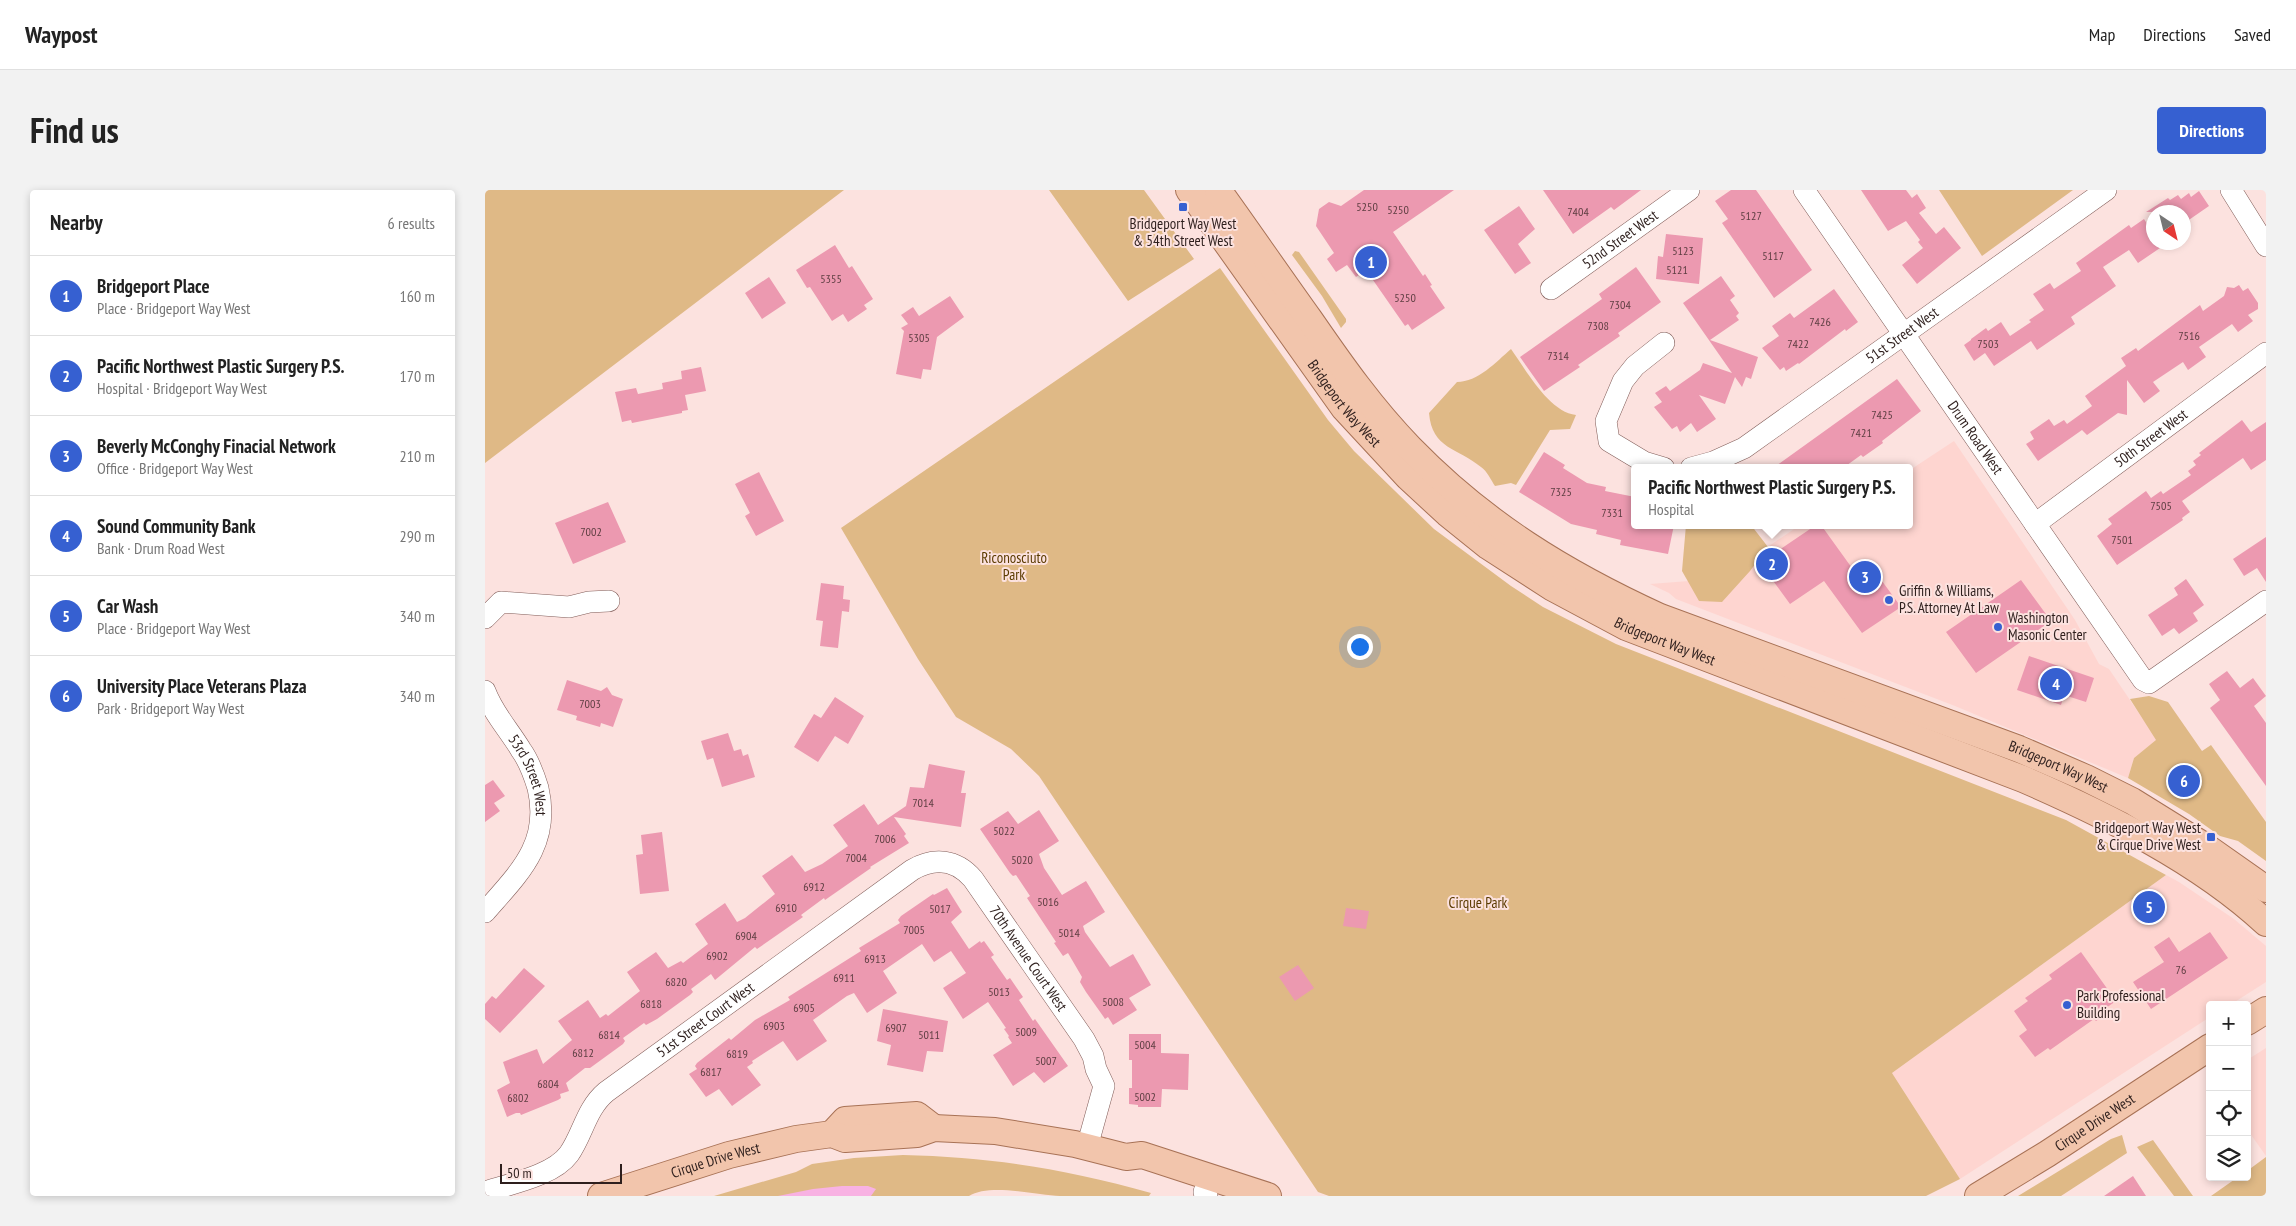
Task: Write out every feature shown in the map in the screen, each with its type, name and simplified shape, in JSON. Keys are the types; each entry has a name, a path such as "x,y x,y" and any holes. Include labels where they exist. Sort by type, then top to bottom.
{"main road":[{"name":"Bridgeport Way West","path":"1189,190 1345,408 1408,477 1447,513 1488,546 1553,588 1626,627 2023,778 2072,800 2132,831 2184,862 2221,888 2266,924"},
{"name":"Bridgeport Way West","path":"1218,190 1350,377 1377,411 1443,480 1525,544 1560,567 1607,593 1660,616 2019,749 2086,778 2132,801 2266,889"},
{"path":"2251,1019 2266,1010"},
{"name":"Cirque Drive West","path":"1978,1196 2031,1165 2206,1050"},
{"name":"Cirque Drive West","path":"601,1196 629,1192 729,1155 797,1139 832,1134 845,1139 917,1134 934,1128 995,1131 1081,1146 1126,1157 1142,1155 1269,1196"},
{"name":"Cirque Drive West","path":"1126,1157 1140,1172 1209,1195"}],"street":[{"name":"52nd Street West","path":"1551,289 1689,190"},
{"name":"Drum Road West","path":"1803,190 2143,680 2149,683 2266,601"},
{"name":"51st Street West","path":"1706,464 1744,448 2106,190"},
{"path":"2231,190 2266,246"},
{"path":"1651,464 1609,441 1606,421 1623,380 1635,366 1664,343"},
{"name":"50th Street West","path":"2035,524 2266,353"},
{"path":"485,618 501,602 569,607 589,602 609,601"},
{"name":"53rd Street West","path":"485,691 493,709 529,763 541,800 542,820 540,835 531,856 485,912"},
{"name":"51st Street Court West","path":"485,1192 539,1174 558,1165 571,1150 592,1108 600,1097 613,1086 913,870 930,862 944,862"},
{"name":"70th Avenue Court West","path":"944,862 961,867 973,879 1087,1044 1093,1056 1096,1069 1104,1086 1081,1146"}],"shaded area":[{"path":"1954,441 2075,620 2099,664 2109,669 2157,740 2134,758 2128,778 1955,706 1676,599 1669,593 1650,584 1689,581 1744,563 1794,529 1913,529 1913,468"},
{"path":"2166,875 2234,919 2266,946 2266,982 2236,1001 2206,1001 2206,1020 1960,1179 1892,1073"},
{"path":"2266,1048 2266,1156 2251,1135 2251,1057"},
{"path":"868,1186 876,1189 871,1196 778,1196 813,1189"}],"green space":[{"path":"485,190 844,190 485,463"},
{"path":"1049,190 1144,190 1194,259 1128,301"},
{"path":"1939,190 2073,190 1982,256"},
{"path":"1295,251 1299,252 1346,319 1341,328 1322,296 1292,255"},
{"name":"Cirque Park","path":"1220,268 1328,420 1354,451 1434,529 1511,586 1543,607 1616,644 2066,820 2166,875 1892,1073 1960,1179 1926,1196 1329,1196 1318,1192 1039,776 1011,749 956,717 918,659 841,528"},
{"path":"1511,349 1539,389 1557,406 1566,412 1576,415 1570,429 1550,430 1516,485 1511,483 1495,486 1483,469 1441,441 1431,425 1429,413 1457,382 1472,379 1479,375"},
{"path":"1686,529 1754,529 1768,547 1750,571 1722,602 1699,601 1682,571"},
{"path":"2149,696 2168,702 2202,751 2211,745 2266,822 2266,861 2238,841 2220,836 2189,814 2128,778 2134,758 2156,740 2130,699"},
{"path":"2122,1135 2127,1153 2061,1196 2018,1196 2111,1139"},
{"path":"2153,1140 2193,1196 2174,1196 2137,1147"},
{"path":"903,1155 967,1158 1028,1166 1089,1177 1151,1193 1149,1196 1060,1196 988,1190 969,1196 714,1196 796,1172 812,1164 854,1158"},
{"path":"2266,1157 2266,1196 2211,1196 2232,1181 2251,1181 2251,1168"}],"building":[{"path":"1364,190 1454,190 1393,232 1423,276 1425,274 1432,285 1430,286 1445,308 1412,330 1408,324 1405,326 1366,270 1356,277 1347,265 1336,272 1327,259 1334,253 1316,226 1319,209 1329,202 1341,206"},
{"path":"1543,190 1641,190 1614,210 1611,207 1573,234"},
{"path":"1731,190 1756,190 1812,270 1774,298 1722,223 1728,219 1715,201"},
{"path":"1861,190 1906,190 1912,198 1917,194 1926,208 1919,213 1936,234 1944,227 1961,248 1917,284 1902,265 1923,248 1918,242 1920,240 1906,221 1888,231"},
{"path":"2199,191 2209,206 2191,218 2191,205 2157,205 2168,198 2170,200 2178,195 2181,199 2189,193 2191,197"},
{"path":"1519,206 1535,229 1518,244 1531,263 1515,274 1484,230"},
{"path":"2144,219 2146,222 2146,250 2157,250 2138,263 2129,250 2103,267 2116,286 2071,317 2075,324 2037,350 2031,341 1994,366 1985,353 1974,361 1964,345 1971,339 1986,328 1988,331 2001,322 2010,336 2031,322 2029,320 2044,310 2033,294 2050,283 2054,289 2081,271 2076,263 2129,225 2131,228"},
{"path":"1666,234 1703,238 1699,284 1656,279 1658,256 1663,257"},
{"path":"835,245 849,268 852,266 873,299 864,305 867,309 848,322 843,314 832,321 810,287 807,288 796,270"},
{"path":"1636,267 1661,302 1618,333 1620,336 1578,365 1580,367 1544,391 1520,357 1602,299 1599,294"},
{"path":"1721,276 1735,296 1730,300 1739,313 1736,316 1739,320 1710,340 1758,357 1751,379 1746,377 1742,387 1735,377 1725,404 1699,395 1716,419 1697,432 1691,423 1680,432 1677,426 1672,429 1654,407 1662,402 1655,393 1666,386 1670,391 1700,370 1703,363 1732,373 1683,303"},
{"path":"769,277 786,303 762,319 745,293"},
{"path":"2239,285 2243,291 2248,288 2258,303 2258,309 2248,315 2253,321 2238,332 2232,324 2199,347 2206,357 2188,370 2183,362 2153,382 2160,391 2144,403 2127,380 2127,415 2118,413 2087,435 2082,430 2038,461 2026,444 2034,439 2030,432 2049,419 2054,426 2064,420 2067,424 2092,406 2085,396 2126,366 2121,358 2136,348 2138,351 2200,305 2203,311 2224,296 2227,287 2234,288"},
{"path":"1834,289 1858,322 1846,331 1845,329 1799,364 1786,371 1784,367 1780,370 1762,348 1779,336 1772,326 1790,313 1794,318"},
{"path":"950,296 964,317 937,337 931,370 923,369 921,379 896,374 904,331 901,328 908,324 901,315 913,307 919,316"},
{"path":"701,367 706,391 685,395 688,410 682,411 682,413 632,423 631,420 622,422 615,392 636,388 638,394 663,389 662,383 682,379 681,371"},
{"path":"1897,379 1921,411 1882,441 1883,443 1863,457 1861,455 1849,464 1779,464"},
{"path":"2242,420 2251,432 2266,422 2266,460 2251,470 2243,458 2182,501 2190,512 2182,518 2183,520 2117,565 2097,536 2112,524 2108,519 2146,491 2151,498 2161,491 2163,494 2191,475 2188,471 2196,465 2193,461 2201,455 2199,453"},
{"path":"1544,452 1565,465 1563,468 1587,483 1606,487 1605,491 1631,496 1631,529 1673,529 1668,554 1620,545 1621,540 1596,534 1597,530 1571,524 1519,492"},
{"path":"759,472 784,521 756,536 745,516 750,513 735,484"},
{"path":"608,502 626,542 573,564 555,523"},
{"path":"1810,529 1824,529 1857,575 1871,566 1901,607 1862,633 1824,581 1790,604 1760,563"},
{"path":"2266,537 2266,582 2257,568 2244,576 2233,559"},
{"path":"2186,579 2204,605 2193,613 2198,621 2179,634 2174,628 2162,636 2148,615 2178,595 2174,588"},
{"name":"Washington Masonic Center","path":"2021,580 2051,621 1976,673 1946,632"},
{"path":"821,583 844,586 843,599 850,600 849,612 842,611 838,648 820,646 823,621 816,620"},
{"path":"2029,656 2094,678 2086,702 2064,695 2061,705 2017,690"},
{"path":"2227,671 2240,688 2253,678 2266,696 2254,706 2266,723 2266,786 2210,708 2220,700 2209,684"},
{"path":"567,680 601,691 607,687 612,695 623,699 613,727 601,723 600,727 576,720 577,716 557,710"},
{"path":"835,697 864,716 848,744 835,736 818,762 794,747 814,714 821,718"},
{"path":"728,733 734,751 741,749 743,756 748,754 755,777 722,787 713,758 707,760 701,741"},
{"path":"929,764 965,771 961,793 966,793 961,827 894,817 906,834 904,836 909,843 870,867 825,900 824,898 801,915 803,917 757,949 755,947 715,980 711,974 691,989 693,992 690,995 657,1019 646,1025 644,1023 623,1038 625,1041 623,1044 590,1068 585,1068 566,1083 569,1091 560,1094 561,1098 521,1115 516,1113 507,1117 497,1090 510,1083 503,1062 537,1049 543,1064 572,1040 558,1021 588,1000 600,1018 606,1014 608,1016 640,991 627,972 656,952 668,968 681,961 683,963 708,944 695,924 725,903 737,922 745,918 775,894 762,876 792,855 805,872 822,864 848,846 833,825 864,804 878,825 906,806 910,787 924,788"},
{"path":"493,780 505,796 494,803 500,811 485,822 485,785"},
{"path":"1039,810 1059,841 1039,854 1044,868 1062,895 1086,881 1105,912 1083,926 1085,932 1110,967 1133,954 1151,985 1129,998 1137,1010 1113,1025 1108,1017 1105,1019 1086,992 1080,982 1082,977 1068,953 1063,956 1054,943 1056,942 1027,898 1030,896 1016,875 1013,876 1010,873 980,829 1008,811 1018,824"},
{"path":"662,832 669,891 640,894 636,855 643,854 641,835"},
{"path":"947,888 962,912 951,922 969,949 980,941 981,943 984,941 994,955 991,957 1007,980 1010,978 1023,997 1019,1000 1033,1021 1035,1019 1068,1066 1044,1083 1034,1072 1013,1086 993,1055 1012,1043 1004,1029 1006,1028 988,1002 963,1019 943,988 966,973 951,951 934,962 922,944 883,971 897,993 867,1013 854,993 847,996 813,1020 827,1041 797,1061 783,1041 752,1061 753,1063 747,1067 761,1085 732,1106 719,1089 706,1097 689,1074 697,1069 695,1066 697,1063 729,1038 731,1040 755,1020 790,1000 788,997 861,951 859,948 900,923 898,920 901,916 933,894"},
{"path":"2156,893 2165,905 2143,921 2134,908"},
{"path":"1346,908 1369,911 1366,929 1343,926"},
{"path":"2210,932 2228,958 2151,1009 2133,982 2164,962 2154,947 2169,937 2179,952"},
{"name":"Park Professional Building","path":"2081,952 2116,1001 2106,1008 2109,1012 2096,1021 2094,1019 2050,1050 2048,1048 2035,1057 2019,1036 2027,1030 2014,1011 2028,1001 2025,998 2052,979 2049,975"},
{"path":"1298,965 1314,988 1295,1001 1279,977"},
{"path":"524,968 545,986 500,1033 485,1019 485,1004 492,996 496,999"},
{"path":"883,1009 948,1021 943,1052 927,1051 923,1072 887,1065 891,1045 877,1041"},
{"path":"1129,1034 1161,1034 1161,1053 1189,1054 1188,1090 1162,1089 1161,1107 1138,1107 1138,1105 1129,1104 1129,1088 1132,1088 1132,1060 1129,1060"},
{"path":"2133,1176 2146,1196 2104,1196"}],"place":[{"name":"Bridgeport Way West & 54th Street West","path":"1183,207"},
{"name":"Bridgeport Place","path":"1371,262"},
{"name":"Pacific Northwest Plastic Surgery P.S.","path":"1772,564"},
{"name":"Beverly McConghy Finacial Network","path":"1865,577"},
{"name":"Griffin & Williams, P.S. Attorney At Law","path":"1889,600"},
{"name":"Washington Masonic Center","path":"1998,627"},
{"name":"Sound Community Bank","path":"2056,684"},
{"name":"University Place Veterans Plaza","path":"2184,781"},
{"name":"Bridgeport Way West & Cirque Drive West","path":"2211,837"},
{"name":"Car Wash","path":"2149,907"},
{"name":"Park Professional Building","path":"2067,1005"}],"park label":[{"name":"Riconosciuto Park","path":"1014,566"}]}
